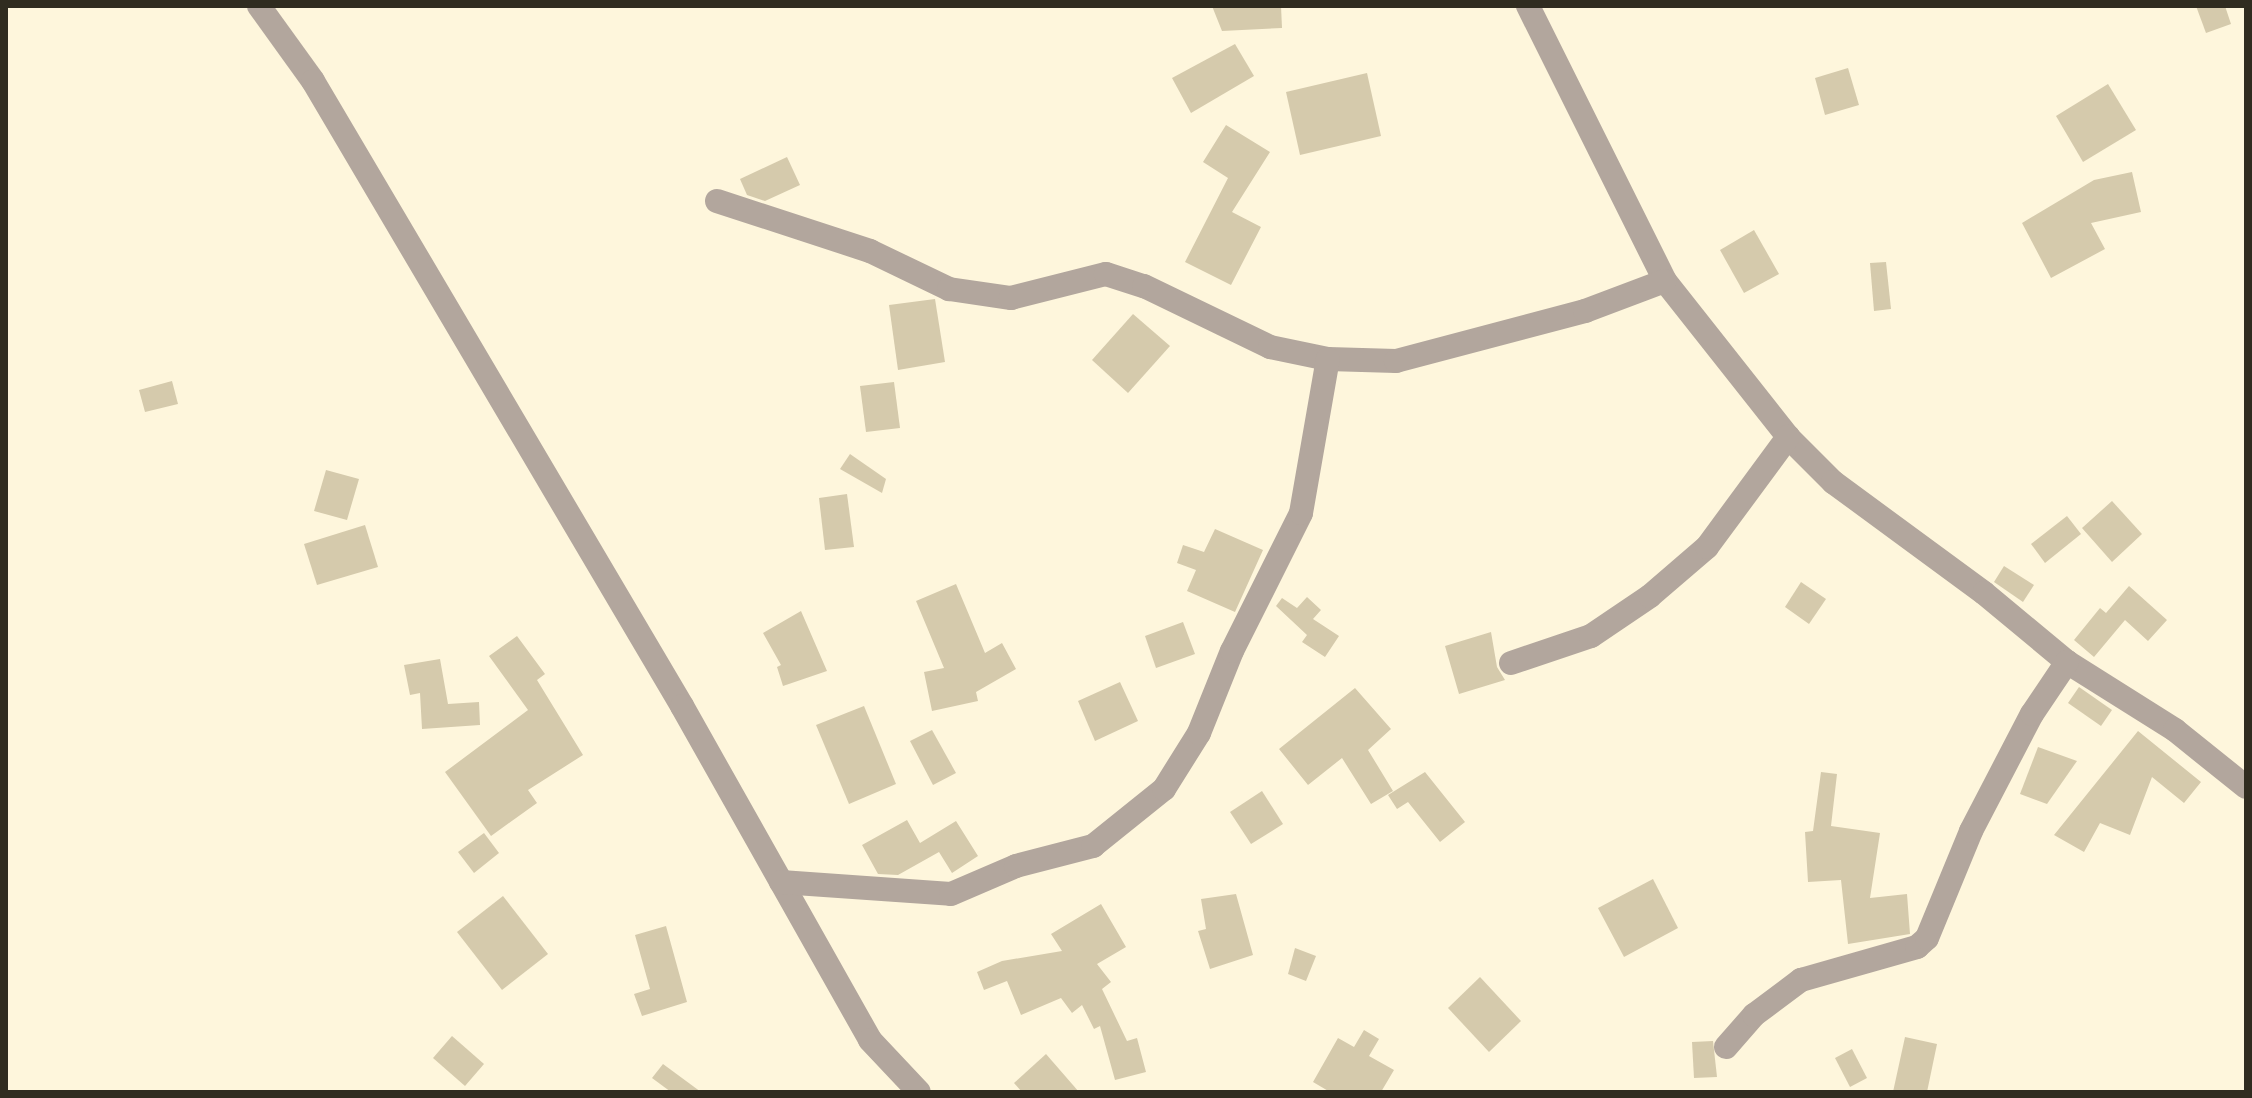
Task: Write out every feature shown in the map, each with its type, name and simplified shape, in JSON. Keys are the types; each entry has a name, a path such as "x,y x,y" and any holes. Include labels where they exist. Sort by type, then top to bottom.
{"street":[{"path":"259,6 313,81 870,1040 919,1092"},
{"path":"1528,6 1665,281 1788,437 1833,482 1984,593 2067,662 2175,730 2246,787"},
{"path":"717,201 870,251 949,289 1011,298 1106,274 1144,286 1270,347 1328,359 1396,361 1585,311 1665,281"},
{"path":"781,882 951,894 1016,866 1093,846 1164,789 1199,733 1232,651 1301,513 1328,359"},
{"path":"1511,663 1591,636 1650,596 1707,547 1788,437"},
{"path":"1726,1047 1754,1015 1801,980 1917,947 1927,938 1971,831 2032,714 2067,662"}],"building":[{"path":"1212,6 1281,6 1282,28 1222,31"},
{"path":"2196,6 2225,6 2231,24 2206,33"},
{"path":"1235,44 1254,76 1191,113 1172,78"},
{"path":"1848,68 1859,105 1825,115 1815,78"},
{"path":"1367,73 1381,136 1300,155 1286,92"},
{"path":"2108,84 2136,130 2083,162 2056,116"},
{"path":"1226,125 1270,152 1232,212 1261,227 1231,285 1185,262 1228,178 1203,162"},
{"path":"787,157 800,185 765,201 747,195 740,179"},
{"path":"2132,172 2141,212 2091,223 2105,249 2051,278 2022,223 2094,180"},
{"path":"1754,230 1779,274 1744,293 1720,250"},
{"path":"1886,262 1891,309 1874,311 1870,263"},
{"path":"935,299 945,362 898,370 889,305"},
{"path":"1133,314 1170,346 1128,393 1092,360"},
{"path":"172,381 178,404 145,412 139,390"},
{"path":"894,382 900,428 866,432 860,386"},
{"path":"850,454 886,479 882,493 840,469"},
{"path":"326,470 359,479 347,520 314,511"},
{"path":"847,494 854,547 825,550 819,498"},
{"path":"2112,501 2142,534 2112,562 2082,528"},
{"path":"2067,516 2081,534 2045,563 2031,544"},
{"path":"365,525 378,567 317,585 304,544"},
{"path":"1215,529 1263,550 1235,612 1187,591 1196,570 1177,563 1183,545 1204,552"},
{"path":"2004,566 2034,585 2023,602 1994,582"},
{"path":"1801,582 1826,599 1809,624 1785,607"},
{"path":"956,584 985,653 1002,643 1016,669 976,692 978,701 932,711 924,672 944,668 916,601"},
{"path":"2129,586 2167,620 2148,641 2125,620 2094,657 2074,640 2100,608 2106,613"},
{"path":"1307,597 1321,610 1313,619 1339,636 1325,657 1302,642 1307,635 1276,606 1282,598 1297,608"},
{"path":"801,611 827,671 783,686 777,667 781,665 763,633"},
{"path":"1183,622 1195,654 1156,668 1145,636"},
{"path":"1491,632 1497,667 1505,680 1459,694 1445,646"},
{"path":"517,636 545,674 537,680 583,755 528,790 537,803 491,836 445,772 528,710 489,656"},
{"path":"440,659 448,704 479,702 480,725 422,729 420,693 410,695 404,665"},
{"path":"1120,682 1138,721 1095,741 1078,701"},
{"path":"2079,687 2112,710 2101,726 2068,703"},
{"path":"1355,688 1391,729 1368,750 1393,791 1371,804 1342,758 1308,785 1279,749"},
{"path":"864,706 896,784 849,804 816,725"},
{"path":"932,730 956,773 933,785 910,741"},
{"path":"2138,731 2201,782 2184,803 2152,777 2130,835 2100,823 2084,852 2054,835"},
{"path":"2038,747 2077,761 2047,804 2020,794"},
{"path":"1425,772 1465,822 1440,842 1408,802 1397,809 1388,795"},
{"path":"1821,772 1837,774 1831,826 1880,833 1870,898 1907,894 1910,934 1848,944 1841,880 1808,882 1805,832 1813,831"},
{"path":"1262,791 1283,824 1251,844 1230,812"},
{"path":"907,820 920,843 956,821 978,856 952,873 939,852 898,875 878,874 862,845"},
{"path":"484,833 499,853 474,873 458,852"},
{"path":"1653,879 1678,928 1624,957 1598,908"},
{"path":"1236,894 1253,955 1210,969 1198,931 1206,929 1201,899"},
{"path":"503,896 548,954 502,990 457,932"},
{"path":"1101,904 1126,947 1097,964 1111,982 1102,989 1127,1041 1137,1038 1146,1072 1115,1080 1100,1026 1094,1029 1082,1005 1072,1013 1061,998 1021,1015 1007,981 984,990 977,972 1002,961 1062,951 1051,934"},
{"path":"666,926 687,1002 642,1016 634,994 650,989 635,935"},
{"path":"1295,948 1316,956 1306,981 1288,974"},
{"path":"1480,977 1521,1021 1489,1052 1448,1008"},
{"path":"1364,1030 1379,1039 1369,1056 1394,1070 1381,1092 1330,1092 1313,1082 1338,1038 1354,1047"},
{"path":"452,1036 484,1064 465,1086 433,1058"},
{"path":"1905,1037 1937,1044 1927,1092 1893,1092"},
{"path":"1713,1041 1717,1077 1694,1078 1692,1042"},
{"path":"1852,1049 1867,1078 1850,1087 1835,1058"},
{"path":"1046,1054 1079,1092 1022,1092 1014,1083"},
{"path":"663,1064 701,1092 671,1092 652,1078"}]}
